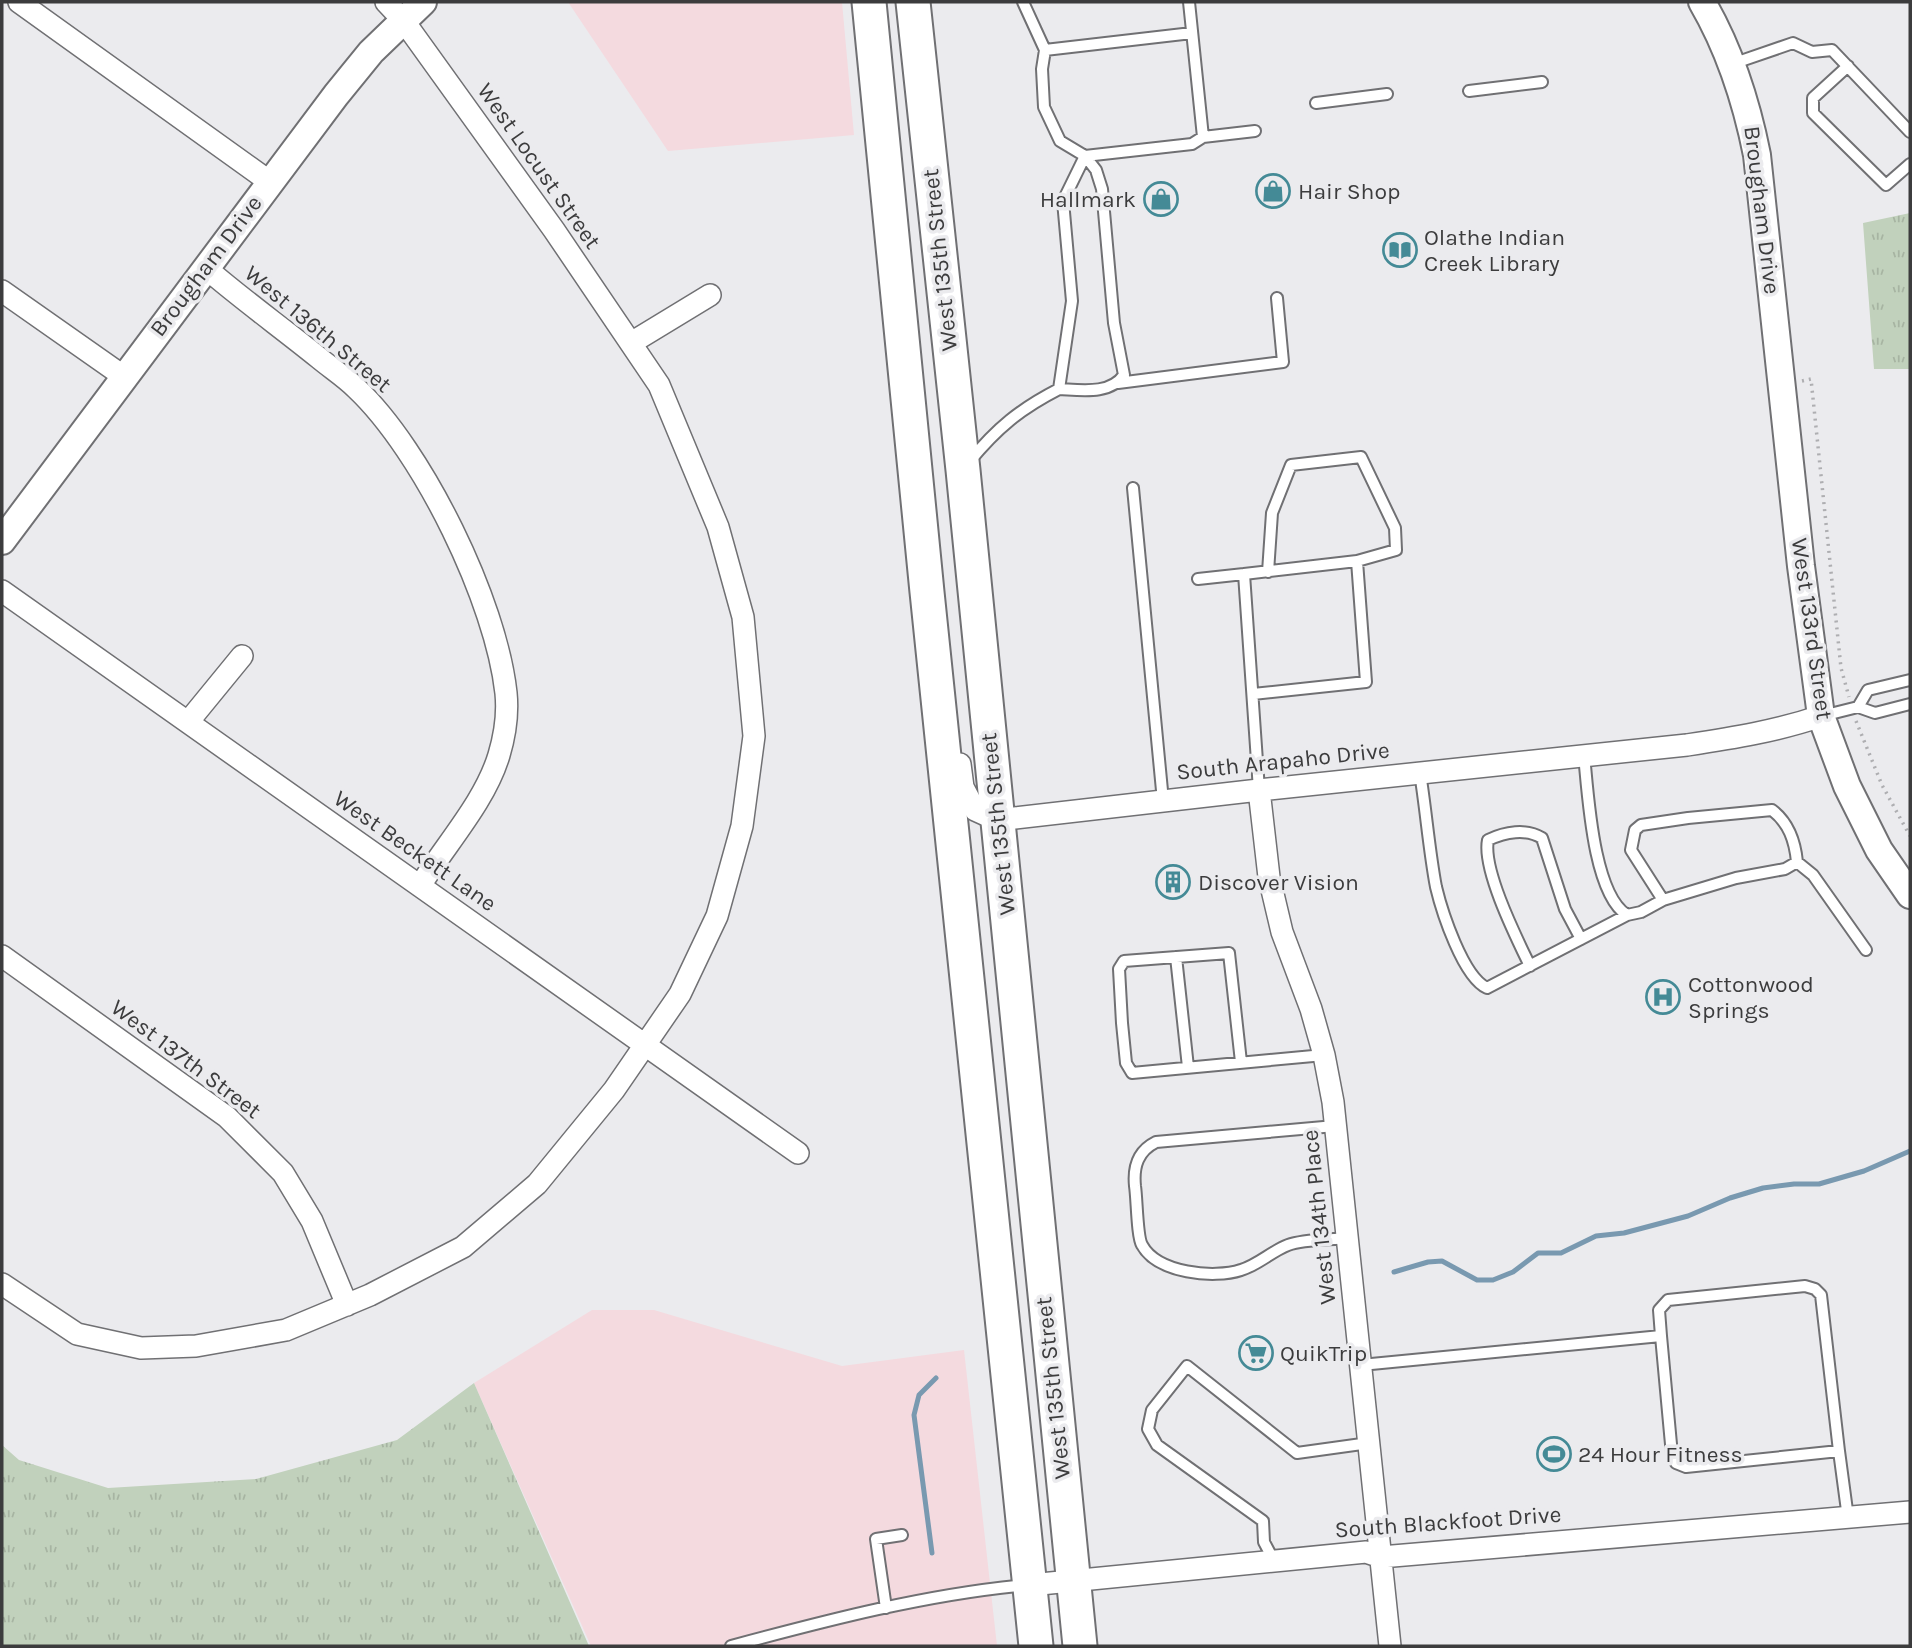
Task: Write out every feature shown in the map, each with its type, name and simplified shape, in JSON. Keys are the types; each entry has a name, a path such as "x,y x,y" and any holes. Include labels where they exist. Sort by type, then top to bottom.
{"main road":[{"name":"West 135th Street","path":"869,2 1036,1646"},
{"name":"West 135th Street","path":"913,2 1080,1646"}],"street":[{"path":"19,2 270,182"},
{"name":"Brougham Drive","path":"2,541 123,376 207,270 270,182 371,52 394,11 423,2"},
{"name":"Brougham Drive","path":"1702,2 1732,64 1748,111 1758,155 1783,385"},
{"name":"West Locust Street","path":"2,1284 77,1334 141,1348 196,1346 286,1330 347,1305 463,1247 537,1184 614,1090 680,994 717,916 742,826 754,736 743,617 719,527 659,385 554,230 394,11"},
{"name":"West 136th Street","path":"207,270 356,388 387,422 419,469 448,522 479,593 503,674 506,694 504,737 484,792 420,886"},
{"path":"2,291 123,376"},
{"path":"631,343 710,295"},
{"name":"West 133rd Street","path":"1783,385 1802,579 1821,716 1847,786 1878,850 1910,895"},
{"name":"West Beckett Lane","path":"2,591 799,1153"},
{"path":"927,592 947,636 963,787 975,810 997,820"},
{"path":"188,722 242,656"},
{"name":"South Arapaho Drive","path":"997,820 1742,737 1821,716"},
{"name":"West 134th Place","path":"1259,790 1269,877 1282,932 1311,1009 1324,1055 1335,1126 1390,1646"},
{"name":"West 137th Street","path":"2,956 227,1117 283,1173 312,1221 347,1305"},
{"name":"South Blackfoot Drive","path":"1030,1585 1366,1552 1381,1557 1910,1512"}],"lane":[{"path":"1023,2 1045,50 1042,69 1044,107 1060,141 1085,156 1096,170 1102,189 1114,323 1124,375 1118,383"},
{"path":"1189,2 1203,136"},
{"path":"1045,50 1192,33"},
{"path":"1732,64 1793,43 1812,52 1832,50 1910,132"},
{"path":"1847,66 1813,98 1813,113 1886,185 1910,164"},
{"path":"1469,90 1542,82"},
{"path":"1317,103 1387,94"},
{"path":"1085,156 1192,144 1203,136 1255,131"},
{"path":"1059,388 1072,301 1063,201 1085,156"},
{"path":"962,470 1007,420 1059,388 1095,390 1118,383 1283,362 1277,298"},
{"path":"1198,579 1268,572 1357,561 1396,550 1395,528 1361,457 1291,465 1272,513 1268,572"},
{"path":"1133,488 1163,801"},
{"path":"1253,694 1366,682 1357,561"},
{"path":"1244,574 1259,790"},
{"path":"1855,707 1868,690 1910,680"},
{"path":"1821,716 1855,707 1875,713 1910,704"},
{"path":"1584,755 1592,839 1605,881 1618,910 1626,915"},
{"path":"1420,773 1437,888 1459,953 1478,984 1487,988 1626,915 1641,912 1662,900 1735,878 1785,869 1797,862"},
{"path":"1662,900 1631,850 1636,831 1641,825 1772,810 1782,818 1795,842 1797,862 1813,875 1866,950"},
{"path":"1530,966 1513,931 1492,871 1486,852 1488,840 1514,832 1533,832 1542,838 1565,909 1581,939"},
{"path":"1241,1062 1229,953 1124,961 1119,969 1126,1063 1132,1073 1324,1055"},
{"path":"1176,957 1188,1067"},
{"path":"1335,1126 1157,1142 1145,1148 1136,1163 1134,1176 1141,1245 1156,1261 1187,1272 1214,1275 1241,1270 1290,1244 1347,1238"},
{"path":"1839,1451 1686,1467 1676,1463 1672,1455 1659,1310 1668,1300 1805,1286 1815,1289 1821,1295 1848,1518"},
{"path":"1361,1364 1661,1336"},
{"path":"1274,1561 1264,1542 1262,1521 1157,1445 1148,1429 1152,1410 1187,1366 1297,1453 1369,1443"},
{"path":"886,1608 876,1539 902,1535"},
{"path":"731,1646 886,1608 997,1588 1030,1585"}],"path":[{"path":"1783,385 1811,379 1841,668 1882,785 1910,836"}],"shaded area":[{"path":"568,2 842,2 854,135 668,151"},
{"path":"592,1310 654,1310 842,1366 964,1350 997,1646 591,1646 474,1383"}],"green space":[{"path":"1910,213 1910,369 1874,369 1863,223"},
{"path":"474,1383 589,1646 2,1646 2,1445 19,1460 108,1488 256,1479 397,1440"}],"waterway":[{"path":"1394,1272 1428,1262 1442,1261 1477,1280 1493,1280 1513,1272 1538,1253 1561,1253 1596,1236 1624,1233 1688,1216 1730,1198 1763,1188 1819,1184 1864,1171 1910,1151"},
{"path":"932,1553 914,1415 919,1395 936,1378"}],"place":[{"name":"Hair Shop","path":"1273,191"},
{"name":"Hallmark","path":"1161,199"},
{"name":"Olathe Indian Creek Library","path":"1400,250"},
{"name":"Discover Vision","path":"1173,882"},
{"name":"Cottonwood Springs","path":"1663,997"},
{"name":"QuikTrip","path":"1256,1353"},
{"name":"24 Hour Fitness","path":"1554,1454"}]}
